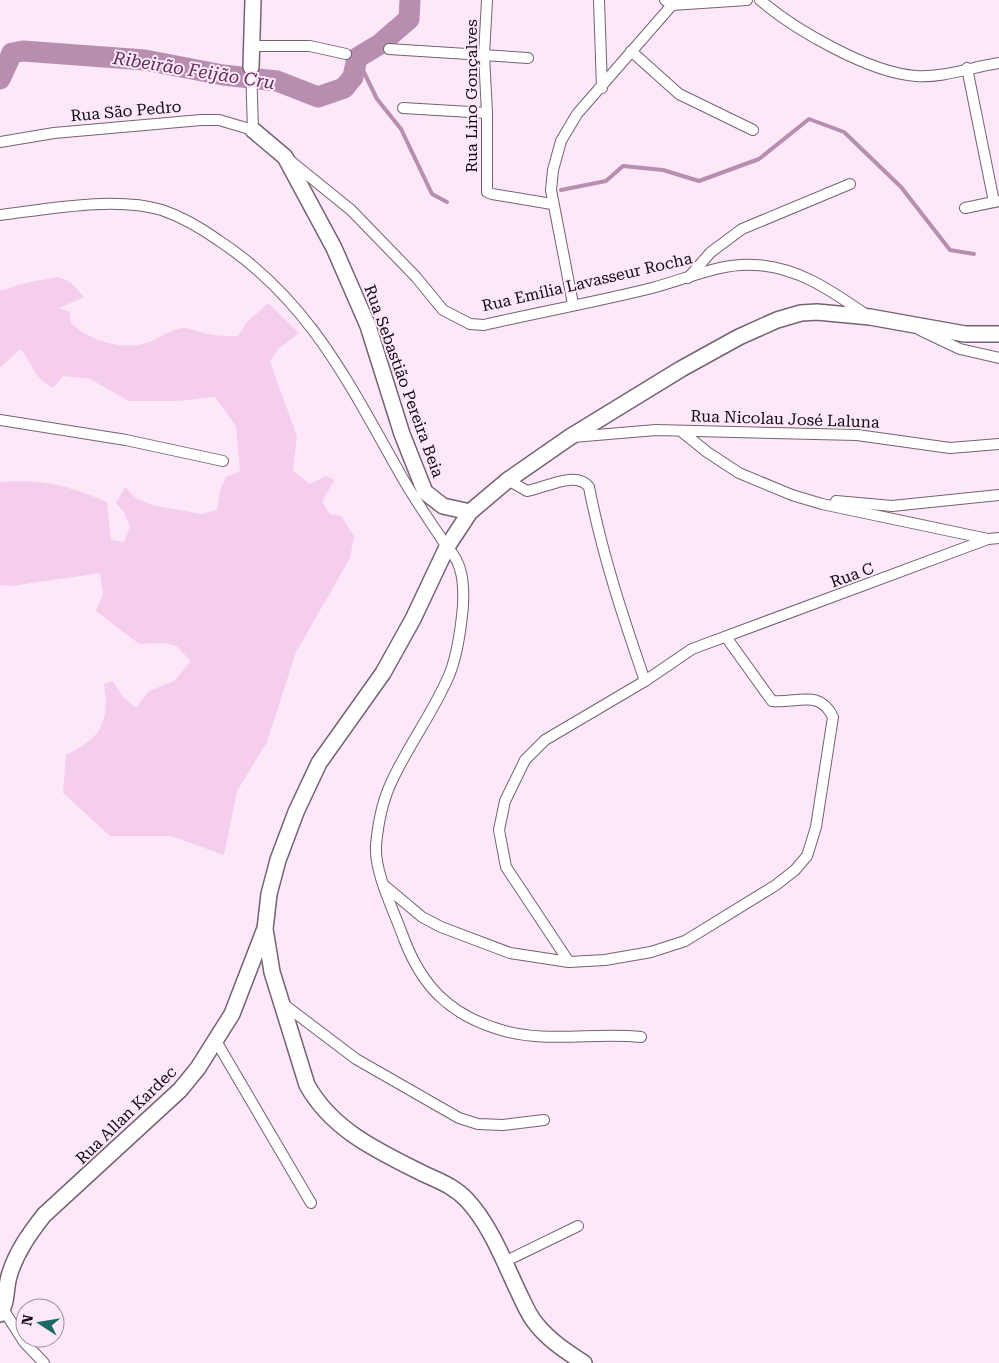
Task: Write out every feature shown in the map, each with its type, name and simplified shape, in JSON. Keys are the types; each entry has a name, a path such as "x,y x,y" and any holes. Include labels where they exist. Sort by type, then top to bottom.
{"street":[{"path":"253,0 250,46 253,130"},
{"name":"Rua Lino Gonçalves","path":"487,0 484,55 487,113 487,192 552,204"},
{"path":"599,0 602,88"},
{"path":"573,304 552,204 553,170 561,141 577,114 602,88 669,2 747,0"},
{"path":"760,0 780,17 800,30 868,63 895,72 916,76 936,75 999,63"},
{"path":"250,46 310,46 346,54"},
{"path":"389,49 528,58"},
{"path":"631,51 679,94 753,130"},
{"path":"965,208 996,201 967,68"},
{"path":"403,108 487,113"},
{"name":"Rua São Pedro","path":"0,142 54,133 201,120 219,120 253,130"},
{"name":"Rua Emília Lavasseur Rocha","path":"253,130 318,181 351,210 416,277 443,310 470,324 484,324 687,279 738,265 756,265 788,271 824,287 870,317"},
{"name":"Rua Sebastião Pereira Beia","path":"285,157 334,248 357,298 368,326 402,434 425,492 443,506 470,512"},
{"path":"687,279 711,252 734,234 850,184"},
{"path":"0,215 80,205 116,204 161,210 194,224 238,253 281,292 319,336 363,405 398,472 456,557 461,569 464,590 461,628 451,672 385,796 376,848 378,868 414,964 426,984 450,1007 497,1029 524,1035 569,1037 620,1035 641,1037"},
{"path":"584,1363 557,1345 537,1325 527,1310 480,1216 466,1199 450,1185 376,1150 334,1121 316,1101 308,1085 272,972 265,929 269,894 278,860 296,812 319,763 383,673 413,619 447,546 470,512 508,480 570,437 681,369 739,337 777,320 801,313 816,312 870,317 965,334 999,334"},
{"path":"908,324 955,348 999,358"},
{"path":"0,420 126,440 223,461"},
{"name":"Rua Nicolau José Laluna","path":"570,437 656,430 857,435 950,448 999,444"},
{"path":"681,431 707,452 733,469 764,485 792,495 850,510 988,539 999,538"},
{"path":"508,480 527,491 571,479 579,479 589,487 607,566 645,681"},
{"path":"792,495 892,506 999,495"},
{"name":"Rua C","path":"569,962 506,867 499,830 505,801 525,760 546,740 645,681 692,649 988,539"},
{"path":"384,885 422,917 442,927 510,953 569,962 651,952 685,941 776,885 795,870 807,856 816,828 833,717 828,707 821,701 772,701 726,637"},
{"name":"Rua Allan Kardec","path":"2,1312 10,1273 26,1238 44,1216 180,1090 216,1041 232,1014 265,929"},
{"path":"281,1002 356,1058 459,1118 478,1124 503,1125 544,1120"},
{"path":"216,1041 311,1203"},
{"path":"504,1262 578,1226"},
{"path":"2,1312 24,1342 44,1363"}],"shaded area":[{"path":"58,277 70,282 84,297 59,308 70,312 71,323 78,329 87,335 106,342 137,345 180,328 188,328 211,335 238,336 247,322 268,303 299,333 278,349 270,362 297,436 293,471 310,484 326,476 334,480 322,502 330,514 341,516 354,536 350,558 296,652 267,742 237,791 224,855 171,836 110,836 63,793 66,755 88,742 100,728 104,719 106,698 104,684 113,681 123,697 136,708 149,691 174,681 191,661 176,646 164,643 139,644 96,611 103,594 100,573 12,586 0,585 0,482 30,481 55,484 107,502 111,540 124,542 130,527 124,512 116,503 125,487 137,499 156,506 201,514 217,510 221,487 226,477 240,471 236,426 215,397 178,401 129,401 90,379 63,376 53,388 37,375 20,349 0,368 0,291 25,283"}],"waterway":[{"name":"Ribeirão Feijão Cru","path":"0,79 12,53 23,51 145,60 223,75 277,81 318,97 344,88 353,77 357,58 380,44 409,19 410,0"},
{"path":"357,58 377,99 401,129 432,194 447,202"},
{"path":"561,190 606,181 623,166 663,170 699,181 759,159 809,119 844,132 901,187 950,250 974,254"}]}
